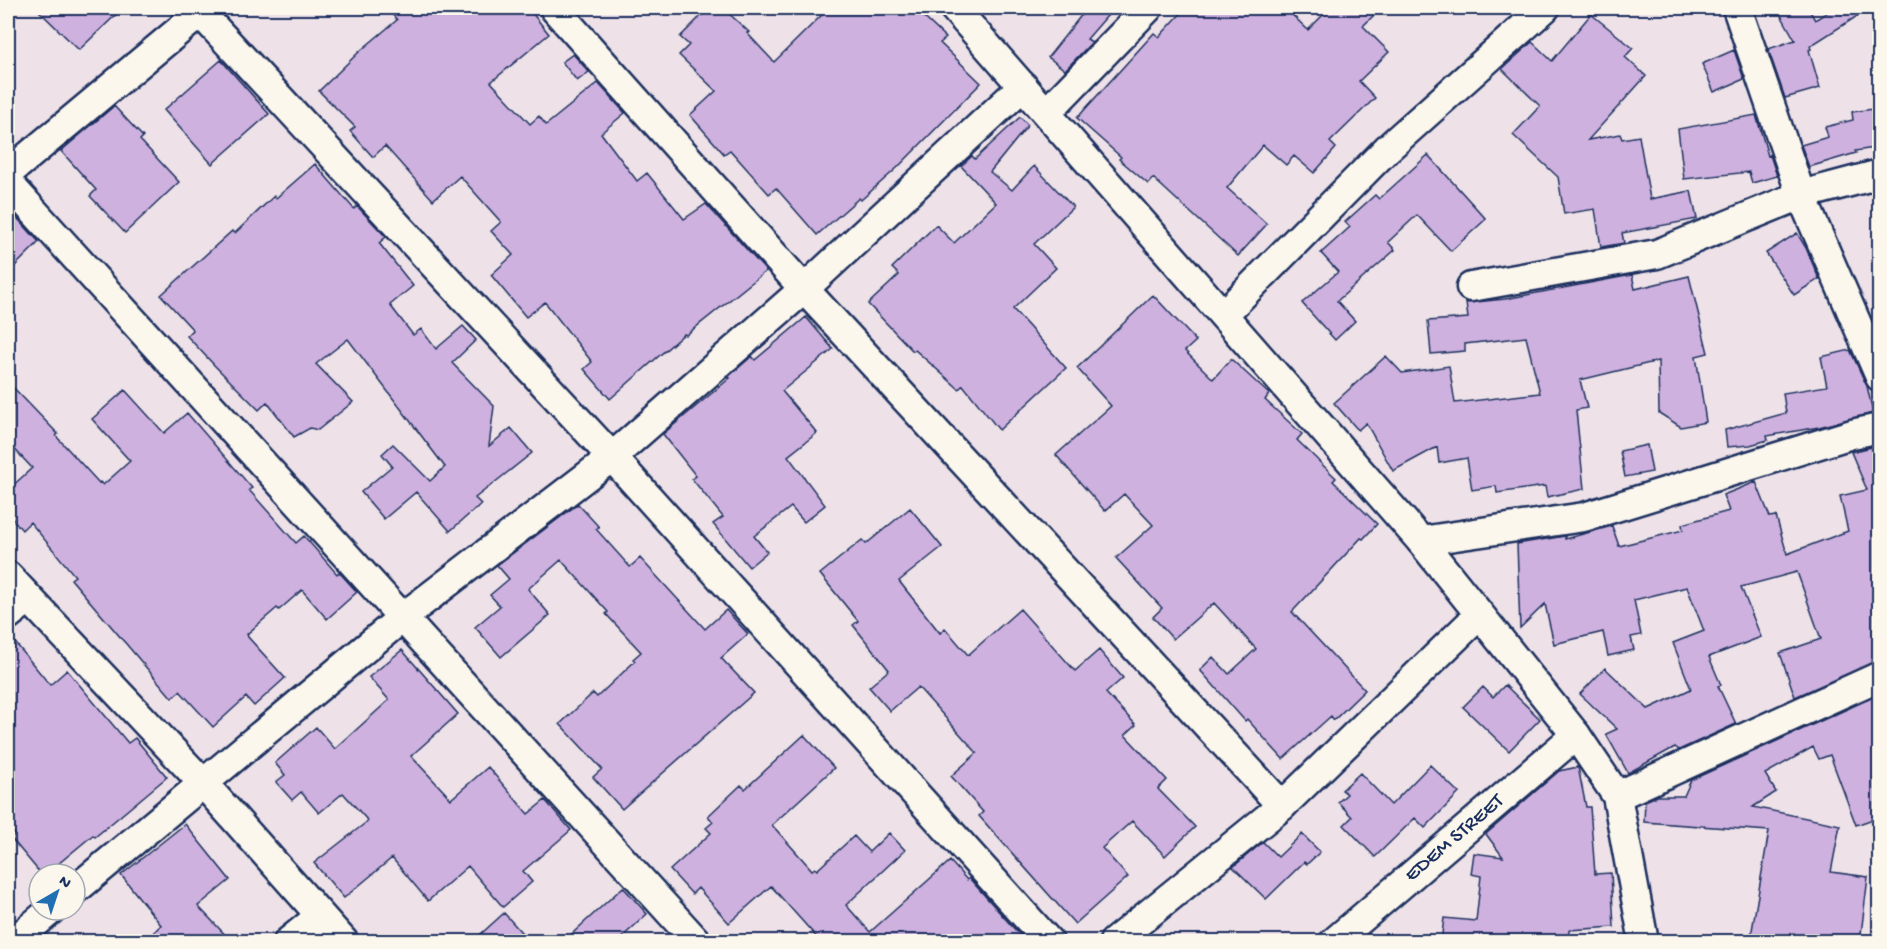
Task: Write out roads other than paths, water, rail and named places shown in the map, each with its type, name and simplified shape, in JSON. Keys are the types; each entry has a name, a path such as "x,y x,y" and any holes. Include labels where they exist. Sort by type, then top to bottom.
{"street":[{"path":"554,8 804,289 1282,806"},
{"path":"954,8 1421,540 1576,735 1617,796 1644,942"},
{"path":"1047,112 1148,8"},
{"path":"1224,314 1386,149 1545,8"},
{"path":"1737,8 1800,195 1880,376"},
{"path":"8,173 200,9 612,457 1049,942"},
{"path":"87,880 403,617 612,457 804,289 1023,86"},
{"path":"1471,287 1657,254 1800,195 1880,174"},
{"path":"8,183 698,942"},
{"path":"1421,540 1584,517 1852,434 1880,428"},
{"path":"8,576 18,607 203,783 344,942"},
{"path":"1114,942 1282,806 1479,615"},
{"path":"1617,796 1880,676"},
{"name":"EDEM STREET","path":"1334,942 1576,735"},
{"path":"288,942 320,916"},
{"path":"13,942 37,922"}]}
